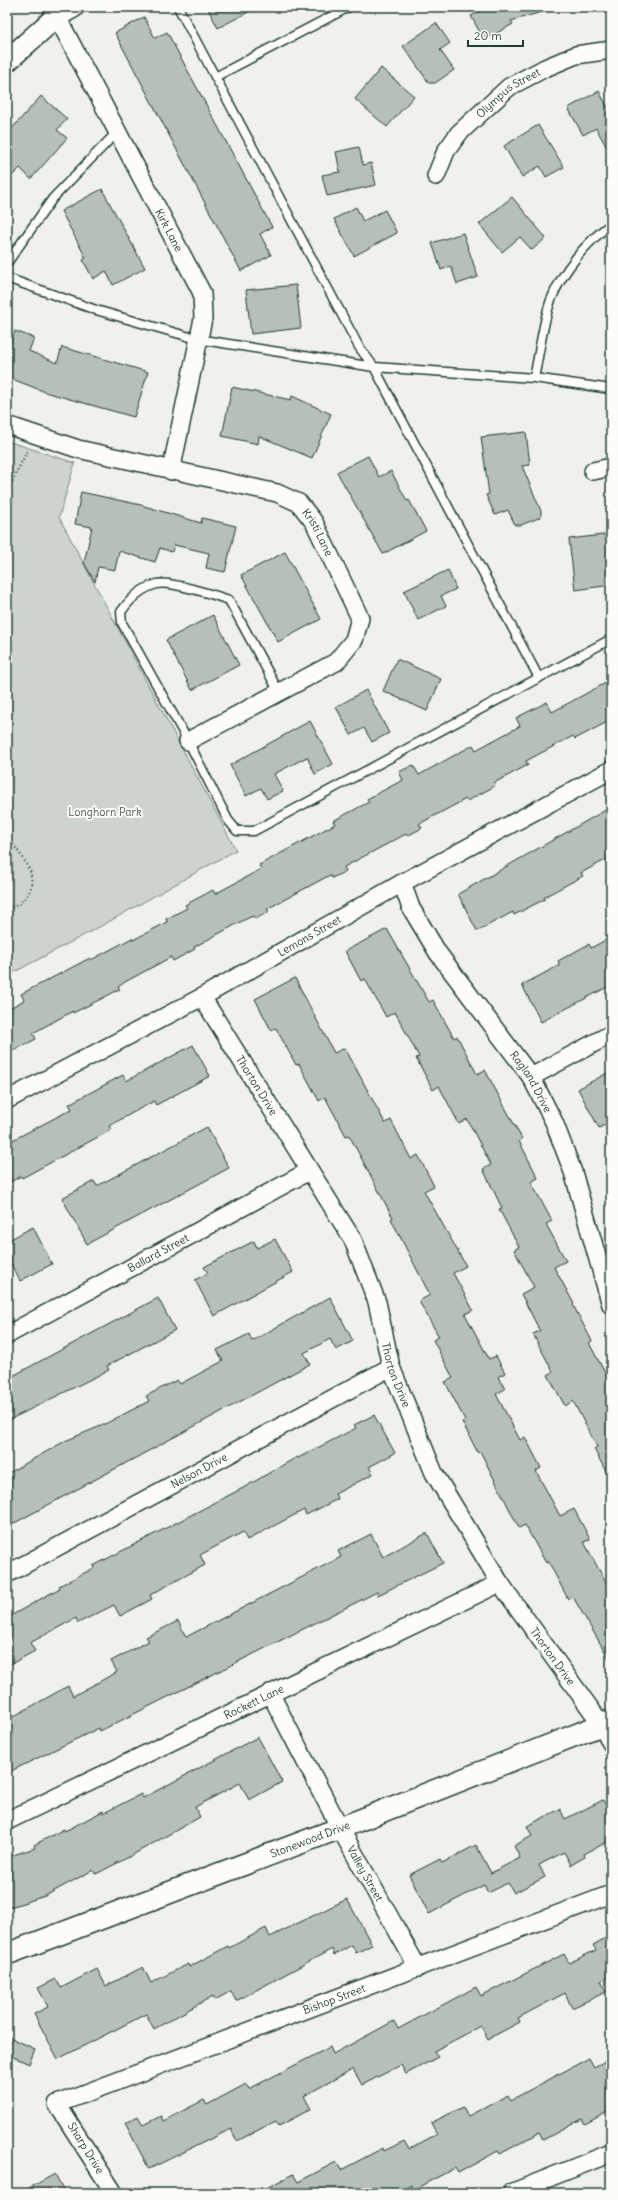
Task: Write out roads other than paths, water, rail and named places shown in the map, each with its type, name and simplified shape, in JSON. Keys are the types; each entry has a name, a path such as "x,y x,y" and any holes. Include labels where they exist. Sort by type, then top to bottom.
{"street":[{"path":"7,61 60,10"},
{"name":"Kirk Lane","path":"60,10 118,131 202,293 202,319 171,471"},
{"name":"Olympus Street","path":"436,176 446,151 459,133 509,87 545,68 576,55 611,50"},
{"name":"Kristi Lane","path":"7,425 78,449 171,471 277,493 300,503 314,522 360,618 354,640 336,662 188,741"},
{"path":"594,471 611,467"},
{"name":"Lemons Street","path":"7,1100 202,997 402,883 611,770"},
{"name":"Ragland Drive","path":"402,883 411,908 438,953 532,1077 554,1122 572,1172 610,1298"},
{"name":"Thorton Drive","path":"202,997 353,1240 377,1302 391,1367 434,1473 500,1583 608,1730"},
{"path":"532,1077 611,1034"},
{"name":"Ballard Street","path":"7,1335 309,1171"},
{"name":"Nelson Drive","path":"7,1574 391,1367"},
{"name":"Rockett Lane","path":"7,1820 500,1583"},
{"name":"Valley Street","path":"270,1693 340,1828 418,1968"},
{"name":"Stonewood Drive","path":"7,1954 340,1828 608,1730"},
{"name":"Bishop Street","path":"57,2104 611,1894"},
{"name":"Sharp Drive","path":"57,2104 114,2193"},
{"path":"511,2193 611,2153"}],"lane":[{"path":"178,7 359,347 374,367 539,678"},
{"path":"215,77 349,7"},
{"path":"7,263 53,198 118,131"},
{"path":"534,378 551,301 561,281 582,251 601,231 611,224"},
{"path":"7,278 96,310 197,339 374,367 534,378 611,389"},
{"path":"279,692 229,600 198,590 159,584 143,590 129,601 121,612 122,623 188,741 228,820 238,831 254,831 611,639"}],"park label":[{"name":"Longhorn Park","path":"105,812"}]}
